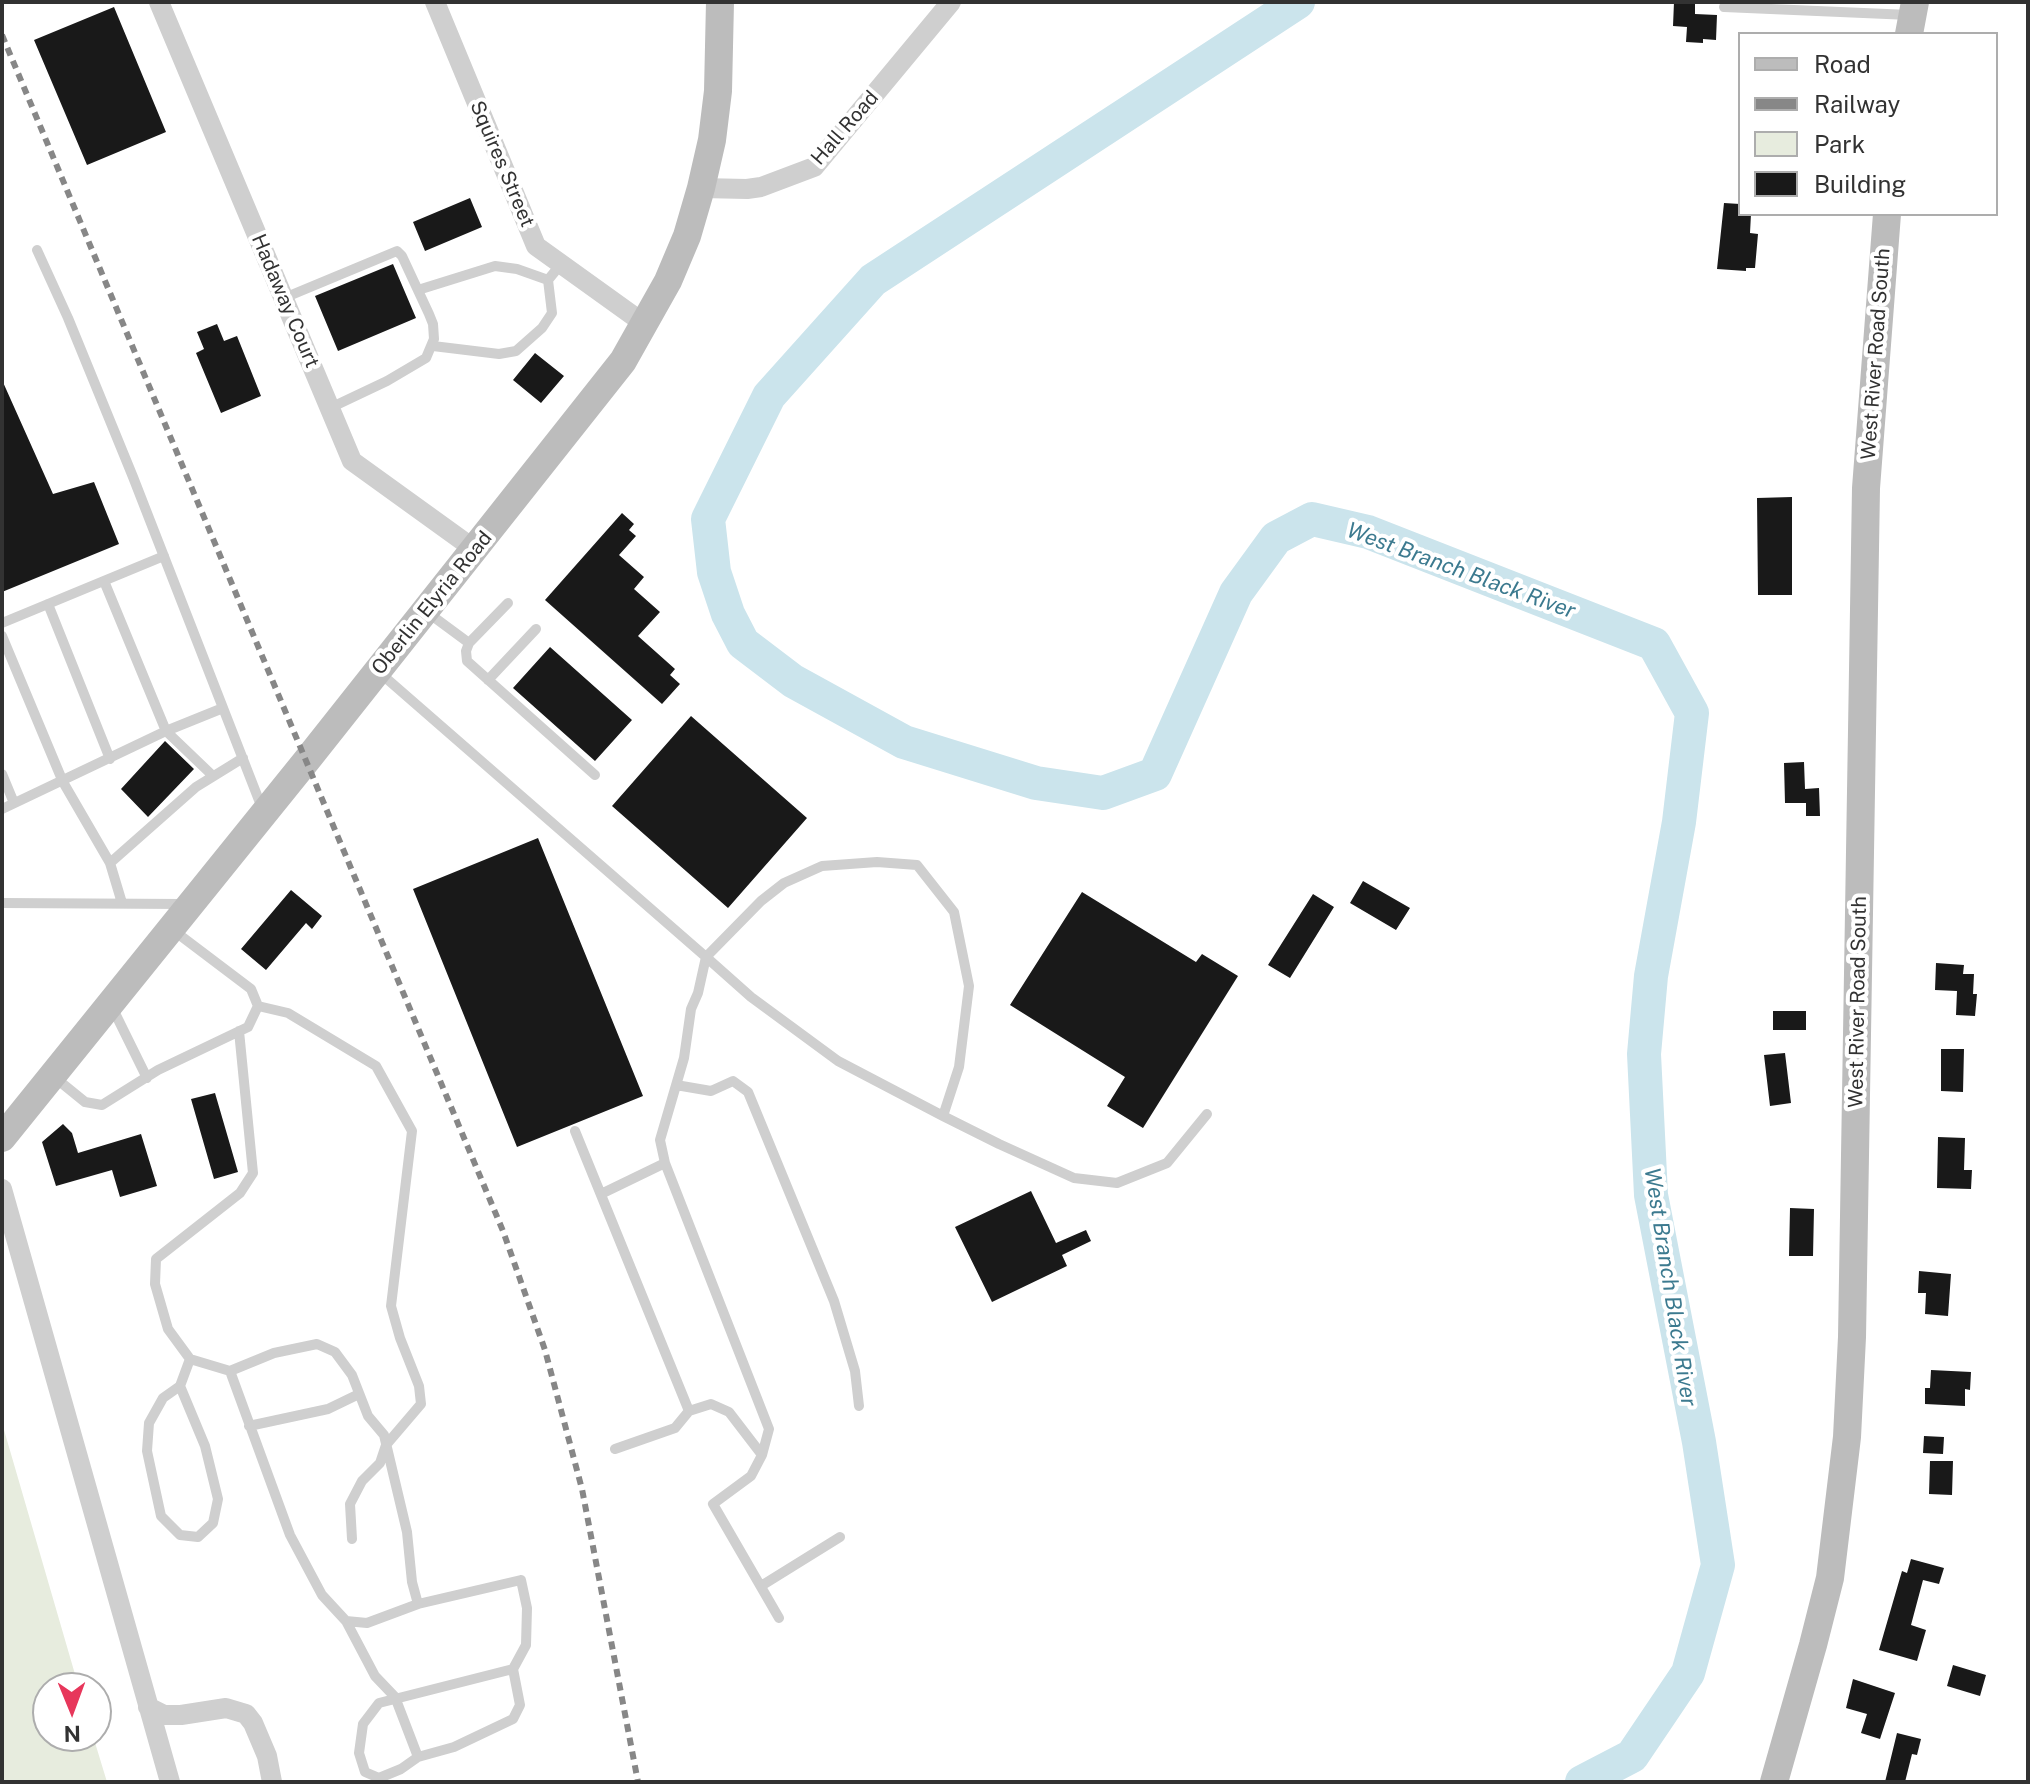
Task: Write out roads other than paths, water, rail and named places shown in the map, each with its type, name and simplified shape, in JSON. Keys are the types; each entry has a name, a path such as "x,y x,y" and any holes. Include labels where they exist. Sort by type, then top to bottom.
{"main road":[{"name":"Oberlin Elyria Road","path":"2,1138 594,400 646,325 682,247 712,140 718,91 720,2"},
{"name":"West River Road South","path":"1774,1782 1830,1578 1847,1437 1852,1321 1866,488 1887,216"}],"street":[{"name":"Hadaway Court","path":"159,2 352,461 474,549"},
{"name":"Squires Street","path":"435,2 536,246 555,272 646,325"},
{"name":"Hall Road","path":"701,188 761,187 814,167 951,2"},
{"path":"2,1189 170,1782"},
{"path":"148,1707 164,1715 226,1708 246,1714 267,1756 272,1782"}],"lane":[{"path":"1724,7 1912,17"},
{"path":"37,250 74,332 264,813"},
{"path":"284,298 393,251 402,256 433,324 433,346 426,358 330,408"},
{"path":"418,290 495,266 555,272 552,313 542,328 516,351 499,354 433,346"},
{"path":"2,623 164,556"},
{"path":"104,581 166,731 213,776"},
{"path":"508,603 469,643 467,661 595,775"},
{"path":"48,604 110,759"},
{"path":"425,611 469,643"},
{"path":"488,680 536,629"},
{"path":"2,636 63,782 110,863 122,903"},
{"path":"378,671 751,997 838,1061 999,1144 1074,1178 1117,1183 1167,1163 1207,1114"},
{"path":"2,809 166,731 223,708"},
{"path":"110,863 196,787 243,758"},
{"path":"2,774 14,803"},
{"path":"779,1618 713,1504 751,1476 762,1455 769,1429 665,1163 660,1140 684,1058 691,1009 706,957 784,883 822,866 877,862 917,865 954,912 969,986 959,1067 943,1116"},
{"path":"2,903 191,904"},
{"path":"52,1076 85,1102 102,1105 158,1070 248,1027 258,1006 251,989 171,929"},
{"path":"111,1004 147,1078"},
{"path":"258,1006 288,1013 376,1066 412,1131 391,1306 419,1386 421,1404 386,1445 380,1463 362,1481 350,1504 352,1539"},
{"path":"239,1031 253,1173 240,1193 156,1259 155,1284 168,1329 190,1359 230,1371 274,1353 317,1344 335,1352 352,1375 368,1416 384,1435 407,1532 412,1582 418,1604"},
{"path":"676,1085 711,1091 733,1081 748,1092 834,1301 855,1371 859,1406"},
{"path":"575,1131 689,1411"},
{"path":"601,1194 665,1163"},
{"path":"180,1386 205,1446 218,1499 213,1523 198,1537 180,1535 161,1516 147,1451 149,1423 163,1398 180,1386 190,1359"},
{"path":"230,1371 290,1535 322,1595 346,1621 375,1676 395,1697 418,1757"},
{"path":"249,1426 328,1409 359,1394"},
{"path":"615,1449 675,1428 689,1411 711,1404 729,1412 762,1455"},
{"path":"761,1586 840,1537"},
{"path":"346,1621 367,1623 418,1604 521,1580 527,1608 526,1645 513,1669 520,1705 513,1719 454,1747 418,1757 401,1769 379,1778 365,1772 359,1753 363,1724 379,1703 513,1669"}],"waterway":[{"name":"West Branch Black River","path":"1298,2 873,280 769,396 708,519 714,572 728,614 743,643 793,681 904,742 1036,783 1103,793 1155,774 1236,593 1276,538 1312,519 1368,532 1654,644 1692,713 1679,822 1651,976 1644,1054 1651,1195 1699,1442 1718,1565 1688,1673 1632,1756 1582,1782"}],"railway":[{"path":"2,35 503,1231 545,1350 582,1489 638,1782"}]}
